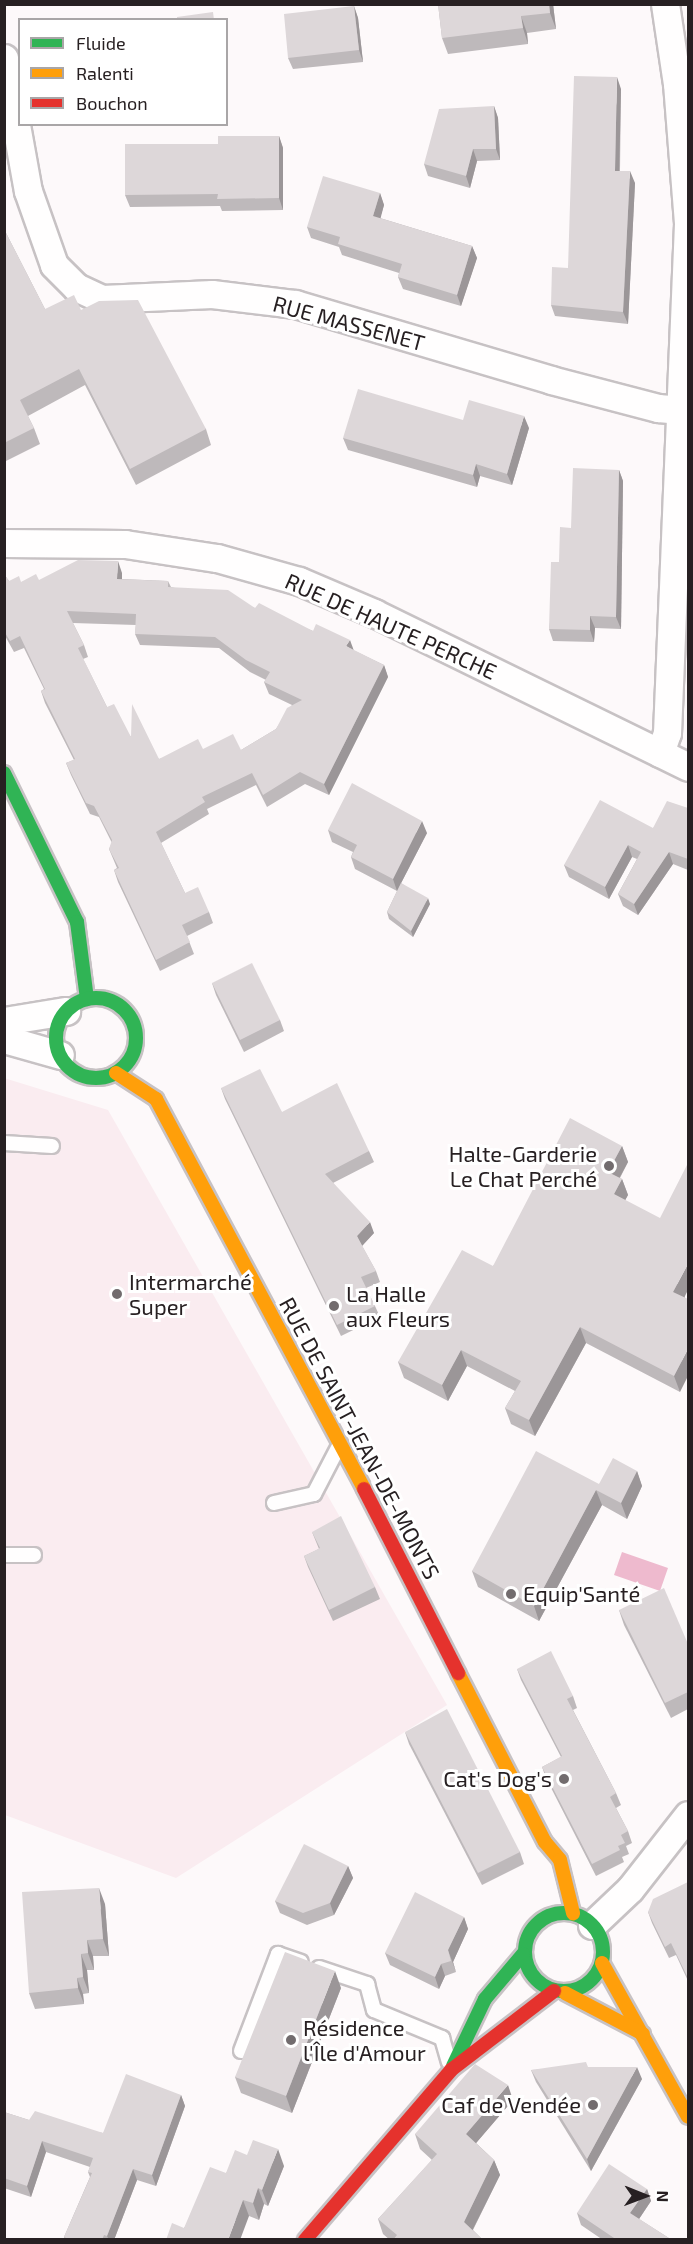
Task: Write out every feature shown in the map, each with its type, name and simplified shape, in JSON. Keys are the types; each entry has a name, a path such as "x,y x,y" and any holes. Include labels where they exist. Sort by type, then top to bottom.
{"main road":[{"path":"4,773 77,922 77,1005 56,1032 60,1055 67,1066 84,1076 103,1077 116,1073 133,1055 136,1030 123,1008 112,1001 77,1005"},
{"name":"RUE DE SAINT-JEAN-DE-MONTS","path":"116,1073 156,1099 340,1442 545,1842 560,1860 583,1919"},
{"name":"RUE DE SAINT-JEAN-DE-MONTS","path":"544,1863 545,1842"},
{"path":"451,2070 485,1999 506,1970 523,1954 534,1928 541,1901"},
{"path":"304,2240 451,2070 559,1992 582,1989 595,1978 602,1963 603,1948 583,1919 548,1915 534,1928"},
{"path":"523,1954 538,1983 643,2034"},
{"path":"602,1963 688,2117"}],"street":[{"path":"660,753 668,733 688,223 677,84 665,4"},
{"name":"RUE MASSENET","path":"4,58 28,191 54,265 76,287 102,299 212,294 295,304 551,380 658,408 681,410"},
{"name":"RUE DE HAUTE PERCHE","path":"4,543 125,544 217,558 299,581 374,613 688,767"},
{"path":"4,1022 77,1005"},
{"path":"4,1039 60,1055"},
{"path":"583,1919 630,1889 688,1815"}],"lane":[{"path":"4,1143 52,1146"},
{"path":"274,1503 314,1494 340,1442"},
{"path":"4,1555 34,1555"},
{"path":"241,2051 278,1954 367,1984 374,2010 442,2038 451,2070"}],"shaded area":[{"path":"4,1078 108,1110 447,1705 176,1878 5,1815"},
{"path":"622,1552 668,1568 660,1591 614,1575"}],"building":[{"path":"438,4 549,4 550,13 521,16 523,28 442,38"},
{"path":"354,6 359,50 288,58 284,14"},
{"path":"213,12 214,18 177,18"},
{"path":"574,76 617,77 615,171 630,171 623,312 551,305 552,267 568,268"},
{"path":"494,106 496,149 473,149 466,176 424,164 439,109"},
{"path":"218,136 279,136 279,198 217,199 218,194 125,195 125,144 218,144"},
{"path":"323,176 380,193 373,216 472,246 457,295 398,277 402,264 338,244 340,237 307,227"},
{"path":"4,229 45,309 74,295 81,310 99,301 138,300 206,429 130,469 79,369 20,400 34,428 4,443"},
{"path":"358,389 463,420 469,400 524,416 507,474 476,464 473,475 343,438"},
{"path":"573,468 619,470 616,617 590,616 590,630 549,629 551,562 559,562 560,527 571,528"},
{"path":"78,560 118,561 117,579 168,581 168,587 228,590 255,608 259,603 313,631 316,624 350,640 346,646 384,665 324,784 300,772 263,795 252,773 202,797 205,802 156,832 185,893 198,887 209,912 182,925 190,942 156,960 114,870 119,868 109,849 112,840 94,806 86,803 66,763 75,759 41,691 45,689 20,636 10,641 4,631 4,574 9,581 19,576 21,582 36,574 39,580","holes":["67,611 136,614 135,634 215,637 246,660 270,672 264,682 302,700 287,708 276,729 241,750 233,734 203,749 198,739 159,759 132,704 131,737 114,704 107,707 78,648 84,645"]},
{"path":"352,783 422,821 393,879 351,857 357,845 328,830"},
{"path":"600,800 653,828 667,801 688,808 688,859 669,852 634,904 618,894 641,852 628,845 605,887 564,865"},
{"path":"401,883 428,898 411,931 387,912"},
{"path":"252,963 280,1020 240,1040 212,983"},
{"path":"260,1069 282,1112 337,1083 369,1151 325,1174 370,1222 357,1236 376,1271 361,1277 375,1306 337,1325 221,1088"},
{"path":"570,1118 622,1146 608,1172 622,1179 614,1194 660,1218 688,1163 688,1264 673,1292 688,1299 688,1349 674,1376 580,1327 529,1420 505,1408 521,1381 461,1350 442,1385 398,1362 462,1250 493,1266"},
{"path":"536,1451 599,1484 613,1458 637,1471 621,1503 596,1490 534,1606 472,1571"},
{"path":"341,1516 375,1587 329,1610 304,1556 320,1548 312,1532"},
{"path":"664,1588 688,1644 688,1692 665,1703 619,1610"},
{"path":"551,1651 573,1696 567,1699 616,1793 610,1797 628,1831 621,1835 625,1843 618,1846 620,1850 592,1864 542,1767 562,1756 517,1669"},
{"path":"447,1709 520,1852 478,1873 405,1732"},
{"path":"304,1844 348,1866 330,1903 303,1913 275,1901"},
{"path":"688,1882 688,1978 671,1943 665,1947 648,1912 653,1899"},
{"path":"99,1888 103,1939 87,1940 88,1953 81,1954 83,1977 77,1978 78,1988 29,1993 22,1892"},
{"path":"415,1892 464,1917 448,1950 451,1961 441,1964 435,1977 385,1953"},
{"name":"Résidence l'Île d'Amour","path":"285,1952 335,1971 286,2096 235,2077"},
{"path":"586,2062 588,2067 637,2067 587,2159 531,2070"},
{"path":"475,2064 508,2085 466,2134 494,2160 464,2222 483,2240 393,2240 397,2235 378,2219 437,2154 415,2134"},
{"path":"126,2074 181,2095 152,2175 133,2169 107,2236 104,2235 102,2240 70,2240 64,2237 92,2173 88,2172 93,2158 42,2141 27,2186 4,2178 4,2112 29,2120 35,2111 103,2133"},
{"path":"253,2140 278,2149 262,2190 258,2188 253,2203 243,2200 228,2240 166,2240 172,2223 184,2228 210,2167 226,2173 235,2150 247,2155"},
{"path":"609,2164 647,2189 630,2213 672,2240 617,2240 577,2213"}],"traffic: fast":[{"path":"4,773 77,922 87,999"},
{"path":"96,998 111,1001 124,1010 133,1023 136,1038 133,1053 124,1066 111,1075 96,1078 81,1075 68,1066 59,1053 56,1038 59,1023 68,1010 81,1001 96,998"},
{"path":"556,1913 572,1913 586,1919 597,1930 603,1944 603,1952 603,1960 597,1974 586,1985 572,1991 556,1991 542,1985 531,1974 525,1960 525,1944 531,1930 542,1919 556,1913"},
{"path":"453,2066 485,1999 523,1954"}],"traffic: slow":[{"path":"116,1073 156,1099 364,1489"},
{"path":"458,1673 545,1842 560,1860 573,1913"},
{"path":"602,1963 688,2117"},
{"path":"565,1993 643,2034"}],"traffic: jam":[{"path":"364,1489 458,1673"},
{"path":"305,2240 451,2070 554,1991"}],"place":[{"name":"Halte-Garderie Le Chat Perché","path":"609,1166"},
{"name":"Intermarché Super","path":"117,1294"},
{"name":"La Halle aux Fleurs","path":"334,1306"},
{"name":"Equip'Santé","path":"511,1594"},
{"name":"Cat's Dog's","path":"564,1779"},
{"name":"Résidence l'Île d'Amour","path":"291,2040"},
{"name":"Caf de Vendée","path":"593,2105"}]}
